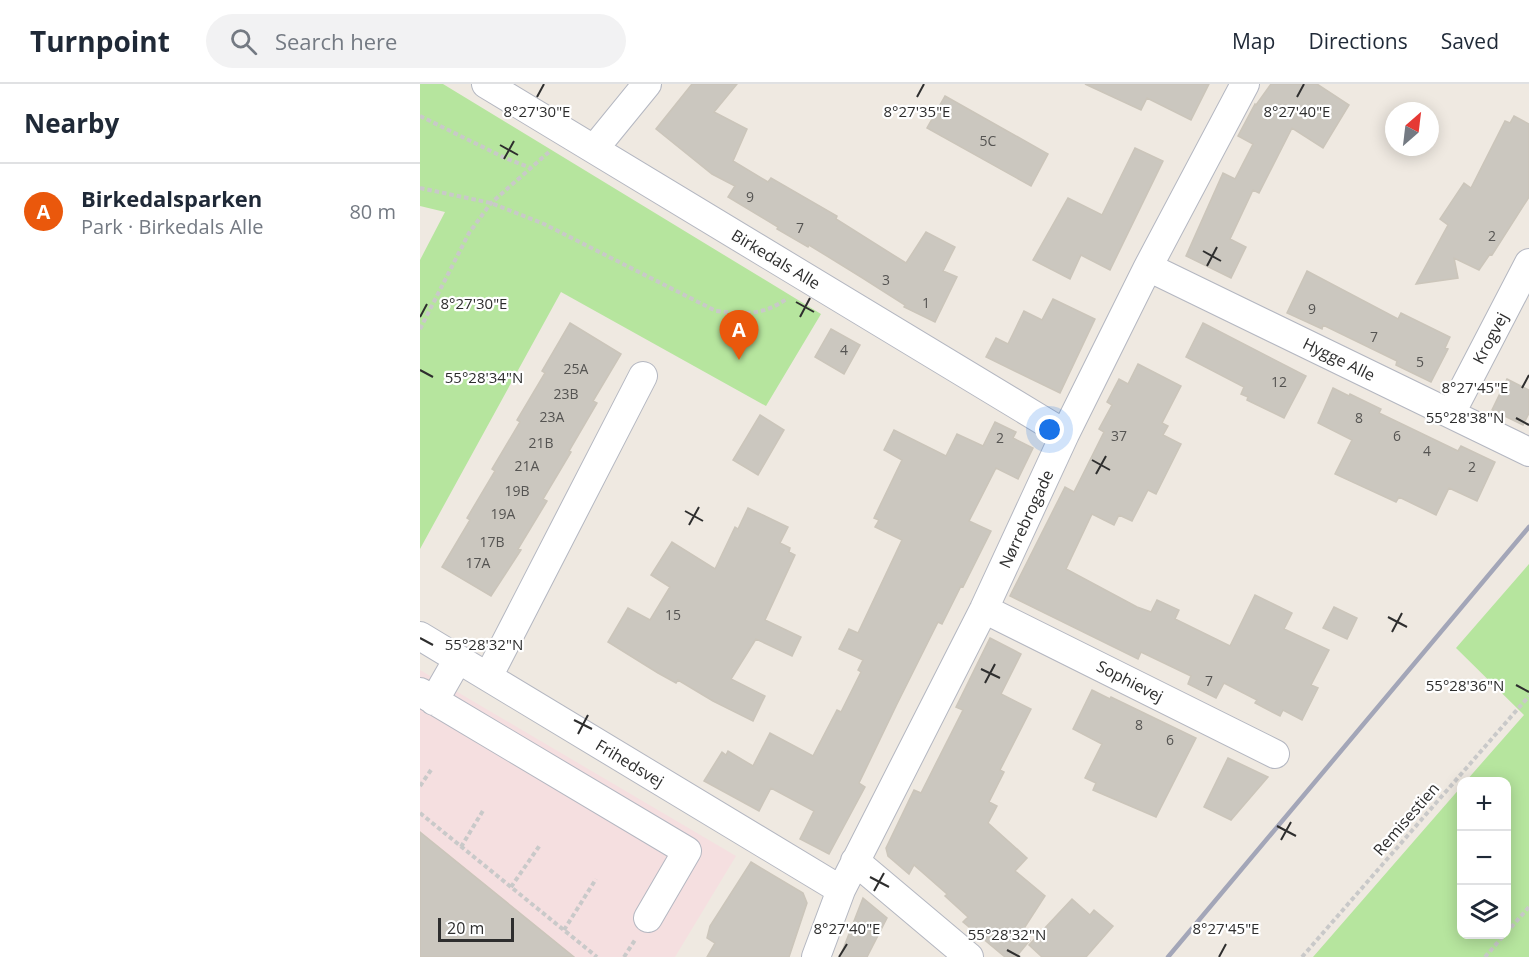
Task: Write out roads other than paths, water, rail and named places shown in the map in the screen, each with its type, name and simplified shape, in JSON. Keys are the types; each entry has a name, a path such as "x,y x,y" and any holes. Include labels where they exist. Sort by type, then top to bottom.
{"street":[{"name":"Birkedals Alle","path":"486,84 1065,434"},
{"path":"594,149 646,84"},
{"name":"Nørrebrogade","path":"816,957 841,890 855,861 984,609 1065,434 1148,267 1245,84"},
{"name":"Krogvej","path":"1451,413 1529,263"},
{"name":"Hygge Alle","path":"1148,267 1529,452"},
{"path":"488,677 643,376"},
{"name":"Sophievej","path":"984,609 1275,754"},
{"name":"Frihedsvej","path":"420,636 841,890"},
{"path":"458,659 427,697 687,851 648,918"},
{"path":"656,834 680,793"},
{"path":"855,861 969,957"}],"railway":[{"path":"1168,957 1529,527"}],"place":[{"name":"Birkedalsparken","path":"739,360"}]}
